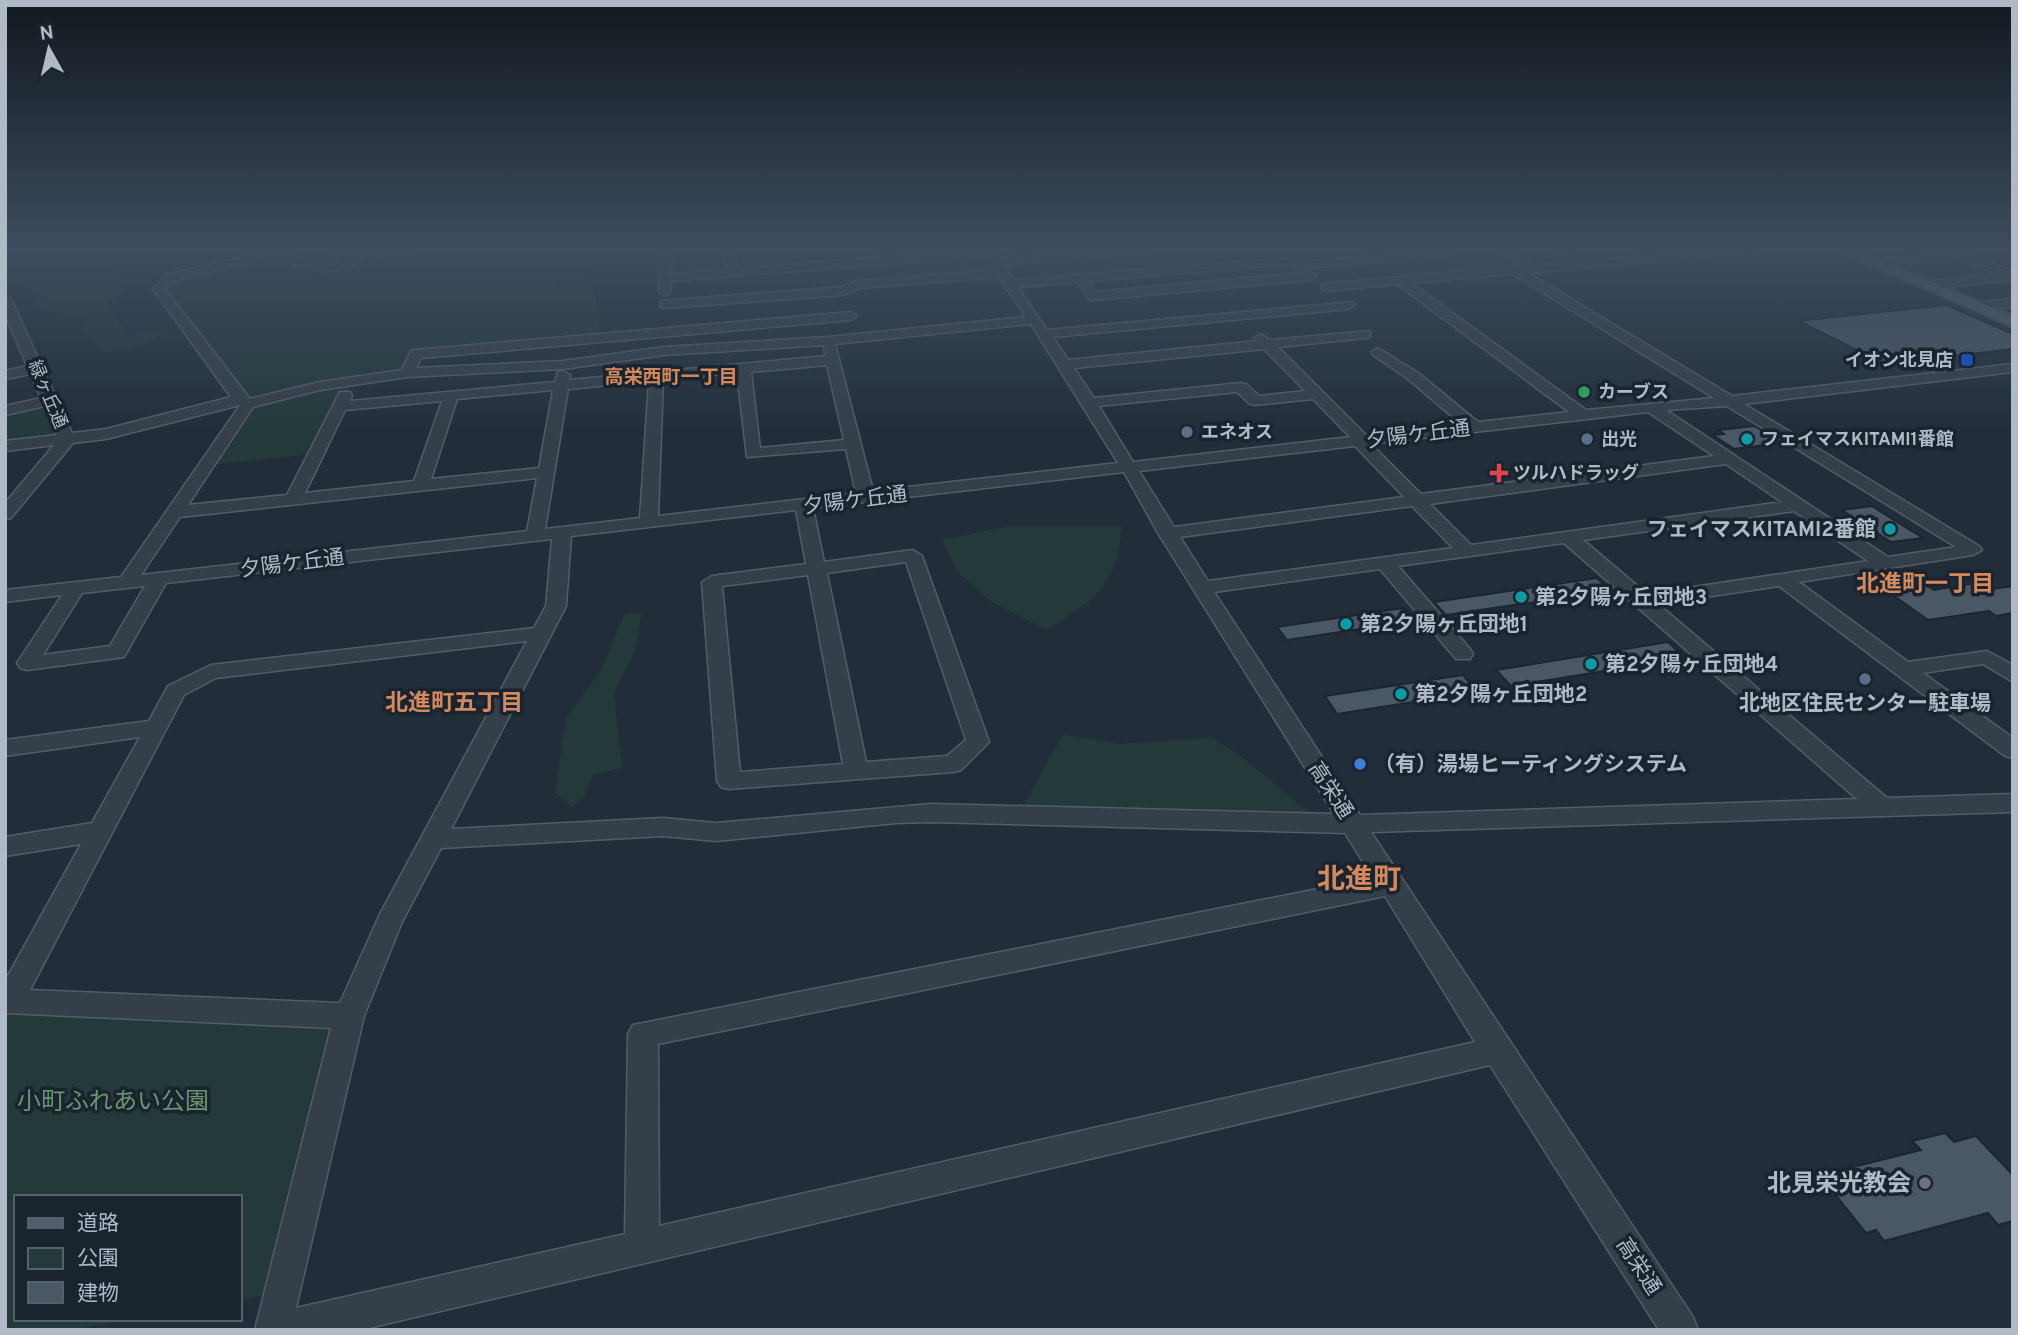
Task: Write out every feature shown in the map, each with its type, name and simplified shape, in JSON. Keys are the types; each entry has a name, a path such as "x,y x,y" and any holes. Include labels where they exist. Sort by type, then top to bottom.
{"main road":[{"path":"1990,310 2013,322"},
{"path":"1995,310 2013,316"}],"street":[{"name":"緑ヶ丘通","path":"5,514 67,440 25,339 8,310"},
{"path":"175,310 244,401"},
{"path":"664,310 664,351"},
{"path":"849,310 858,338"},
{"name":"高栄通","path":"1028,310 1352,824 1680,1330"},
{"path":"5,446 106,434 244,401 407,373 563,365 664,351 1296,310"},
{"path":"1440,310 1584,415"},
{"path":"1585,310 1718,399 1973,550 1642,601"},
{"path":"407,373 416,354 851,316"},
{"path":"1238,316 1317,394 1467,552"},
{"path":"1065,365 1364,334"},
{"path":"5,344 25,339"},
{"path":"828,341 866,498"},
{"path":"1378,352 1413,376 1475,428"},
{"path":"340,406 832,360"},
{"name":"夕陽ケ丘通","path":"5,596 1475,428 2013,361"},
{"path":"535,535 562,386 563,365"},
{"path":"5,375 37,368"},
{"name":"夕陽ケ丘通","path":"1718,399 2013,368"},
{"path":"744,369 753,454 853,444"},
{"path":"649,522 656,377"},
{"path":"294,498 352,381"},
{"path":"1089,403 1241,387 1255,401 1317,394"},
{"path":"421,484 451,396"},
{"path":"5,411 51,400"},
{"path":"127,582 175,512 244,401"},
{"path":"1651,407 1884,563"},
{"path":"1167,533 1729,459"},
{"path":"175,512 545,472"},
{"path":"804,506 856,770"},
{"path":"1202,588 1800,506"},
{"path":"273,1330 349,1016 389,922 556,606 562,532"},
{"path":"1569,538 1884,809"},
{"path":"913,556 978,743 953,764 729,781 712,582 816,568 913,556"},
{"path":"1385,563 1463,654"},
{"path":"76,587 27,663 117,652 159,578"},
{"path":"1782,579 2013,750"},
{"path":"349,1016 7,1001 176,691 211,672 544,633"},
{"path":"1905,669 1987,657 2013,675"},
{"path":"5,748 154,728"},
{"path":"435,839 663,827 716,832 931,813 1352,824 2013,803"},
{"path":"5,847 102,831"},
{"path":"642,1248 643,1034 1391,885"},
{"path":"281,1330 1497,1050"}],"green space":[{"path":"41,310 111,310 127,335 165,329 173,333 130,348 104,352 82,331 88,321"},
{"path":"175,310 597,310 602,338 416,354 407,373 352,381 316,454 206,465 248,404"},
{"path":"51,400 67,440 5,446 5,411"},
{"path":"1003,527 1122,527 1115,563 1102,588 1080,608 1050,628 1042,628 990,601 958,572 942,540"},
{"path":"625,613 642,613 635,650 614,693 622,768 593,774 584,797 572,807 555,793 566,718 601,670"},
{"path":"1063,734 1120,744 1212,738 1237,753 1309,812 1298,818 1020,811"},
{"name":"小町ふれあい公園","path":"5,1001 349,1016 282,1292 242,1300 242,1195 14,1195 14,1321 121,1321 74,1330 5,1330"}],"building":[{"path":"1897,310 1958,310 2013,334 2013,349 1885,364 1798,321"},
{"name":"フェイマスKITAMI1番館","path":"1755,426 1781,443 1734,449 1713,435 1724,434 1719,430"},
{"name":"フェイマスKITAMI2番館","path":"1872,506 1923,538 1891,542 1842,510"},
{"path":"1912,576 1934,590 1975,583 1986,590 2013,586 2013,613 1996,616 1989,611 1928,620 1873,581"},
{"name":"第2夕陽ヶ丘団地3","path":"1597,578 1611,591 1446,615 1434,602"},
{"name":"第2夕陽ヶ丘団地1","path":"1403,608 1414,621 1287,640 1277,627"},
{"name":"第2夕陽ヶ丘団地4","path":"1668,642 1685,658 1511,686 1496,670"},
{"name":"第2夕陽ヶ丘団地2","path":"1463,675 1477,692 1337,714 1325,696"},
{"name":"北見栄光教会","path":"1945,1133 1954,1142 1976,1136 2013,1175 2013,1221 1998,1225 1988,1213 1884,1241 1876,1230 1866,1233 1835,1194 1844,1192 1829,1173 1921,1150 1912,1141"}],"place":[{"name":"イオン北見店","path":"1967,360"},
{"name":"カーブス","path":"1584,392"},
{"name":"エネオス","path":"1187,432"},
{"name":"出光","path":"1587,439"},
{"name":"フェイマスKITAMI1番館","path":"1747,439"},
{"name":"ツルハドラッグ","path":"1499,473"},
{"name":"フェイマスKITAMI2番館","path":"1890,529"},
{"name":"第2夕陽ヶ丘団地3","path":"1521,597"},
{"name":"第2夕陽ヶ丘団地1","path":"1346,624"},
{"name":"第2夕陽ヶ丘団地4","path":"1591,664"},
{"name":"北地区住民センター駐車場","path":"1865,679"},
{"name":"第2夕陽ヶ丘団地2","path":"1401,694"},
{"name":"（有）湯場ヒーティングシステム","path":"1360,764"},
{"name":"北見栄光教会","path":"1925,1183"}],"district":[{"name":"高栄西町一丁目","path":"671,376"},
{"name":"北進町一丁目","path":"1925,583"},
{"name":"北進町五丁目","path":"454,702"},
{"name":"北進町","path":"1359,878"}]}
